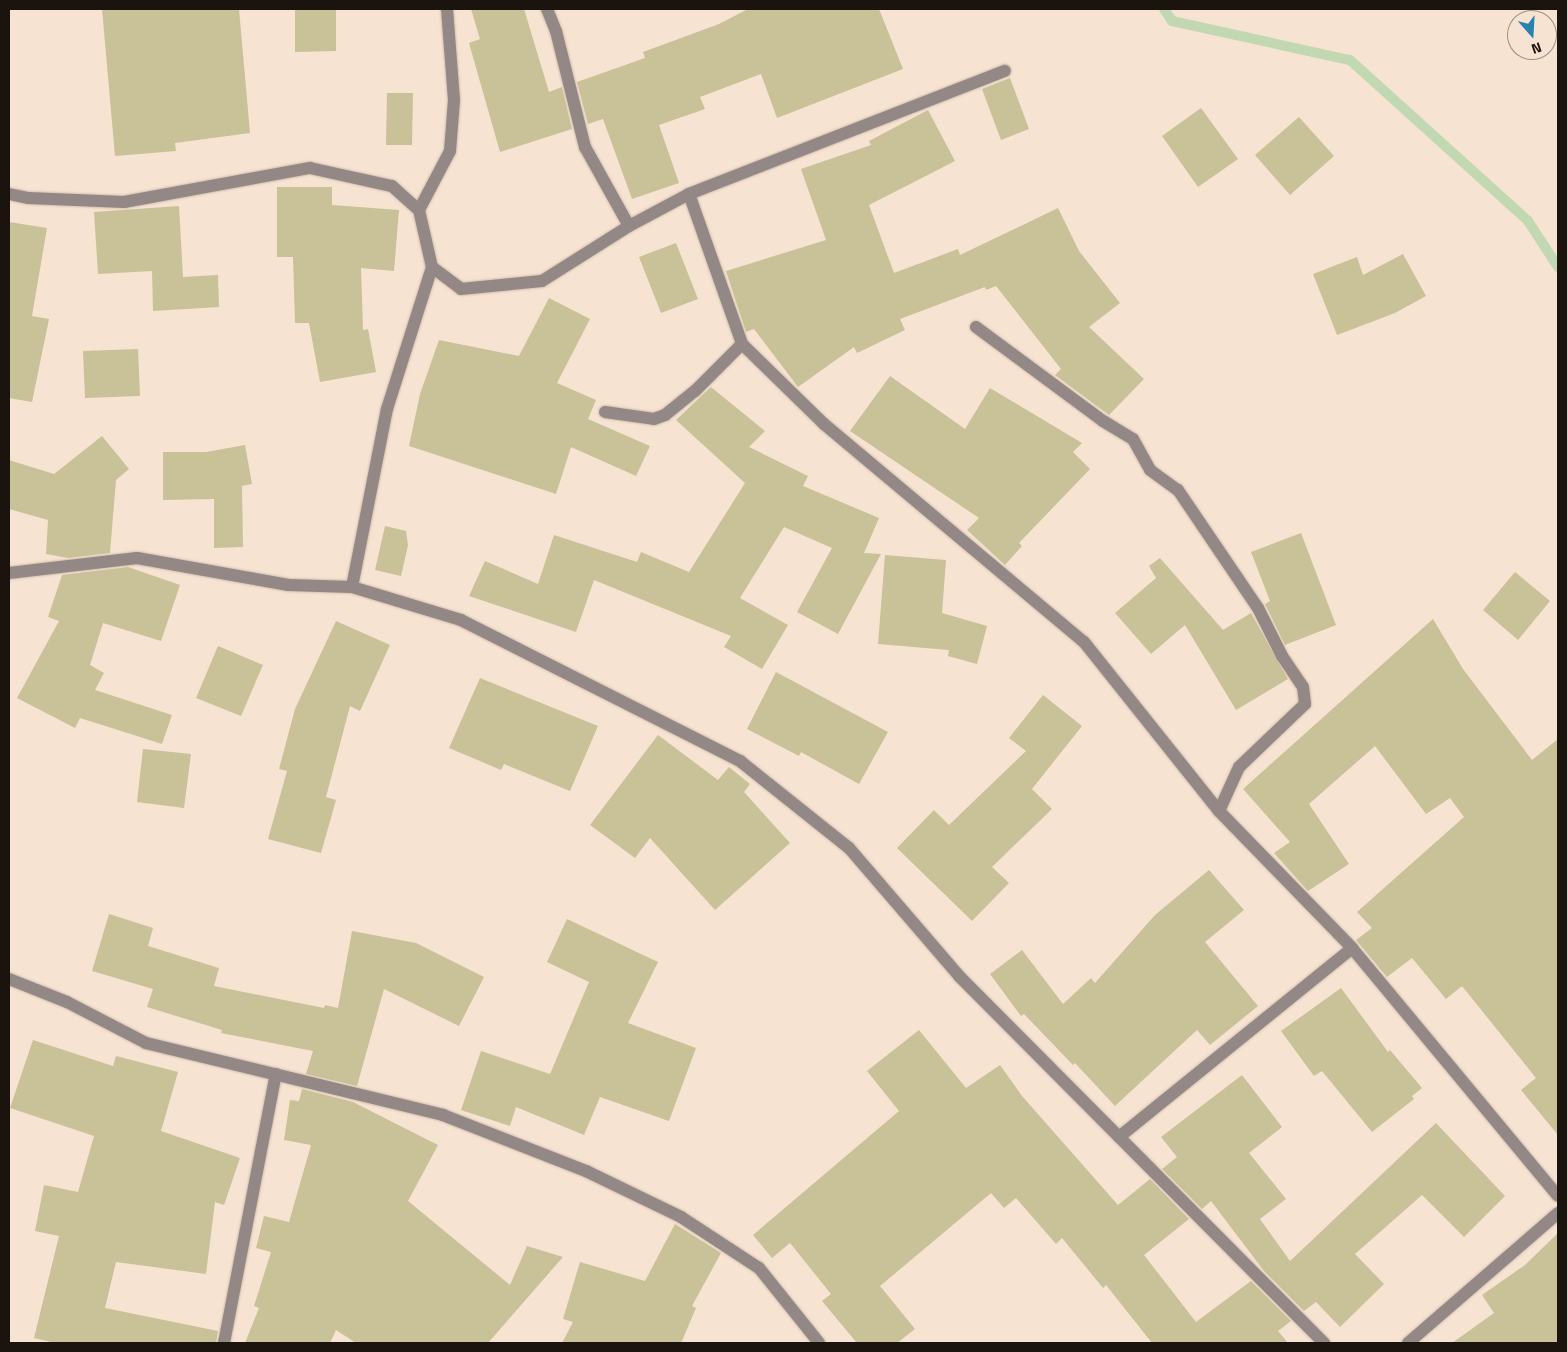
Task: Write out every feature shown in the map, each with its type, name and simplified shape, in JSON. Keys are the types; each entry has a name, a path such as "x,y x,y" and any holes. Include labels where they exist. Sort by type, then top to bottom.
{"street":[{"path":"419,210 450,151 454,100 447,9"},
{"path":"547,9 556,30 585,147 628,226"},
{"path":"432,266 460,289 542,281 628,226 689,194 1005,71"},
{"path":"9,194 28,198 124,202 310,168 392,186 419,210 432,266 388,410 352,586"},
{"path":"689,194 742,344 824,424 1084,642 1219,810 1352,948 1558,1196"},
{"path":"976,326 1103,421 1133,439 1150,470 1178,490 1184,498 1258,608 1282,656 1303,687 1305,704 1238,767 1219,810"},
{"path":"604,412 654,419 665,415 695,391 742,344"},
{"path":"9,574 137,558 289,585 352,586 462,620 740,760 849,848 959,976 1324,1343"},
{"path":"1119,1137 1352,948"},
{"path":"9,979 67,1002 146,1043 443,1115 586,1171 680,1217 759,1268 819,1343"},
{"path":"224,1343 276,1074"},
{"path":"1408,1343 1558,1213"}],"building":[{"path":"102,9 239,9 250,133 175,143 176,151 115,156"},
{"path":"295,9 336,9 336,51 295,52"},
{"path":"471,9 524,9 549,92 562,87 572,129 500,152 469,43 480,39"},
{"path":"748,9 879,9 903,69 777,118 761,74 700,97 705,109 659,125 679,183 632,199 603,119 588,124 577,82 645,58 643,52 719,24"},
{"path":"1010,78 1029,129 1001,140 982,89"},
{"path":"387,93 413,93 412,145 386,145"},
{"path":"1201,108 1238,159 1198,187 1162,136"},
{"path":"928,110 955,161 869,205 894,273 958,249 960,255 1058,208 1079,251 1120,303 1089,327 1144,379 1109,415 1055,375 1061,369 996,286 986,290 985,287 900,319 905,330 857,353 854,347 798,387 754,329 746,332 726,271 826,240 801,169 871,145 869,141"},
{"path":"1299,117 1334,156 1290,195 1255,155"},
{"path":"277,187 332,187 332,205 399,210 394,271 361,268 363,330 368,329 376,372 320,382 309,323 295,323 293,257 277,257"},
{"path":"179,206 183,277 218,275 219,307 153,311 152,271 98,274 94,212"},
{"path":"9,222 47,228 32,316 49,319 32,402 9,398"},
{"path":"676,243 698,299 661,313 639,257"},
{"path":"1403,254 1426,296 1395,313 1337,335 1313,274 1357,257 1363,275"},
{"path":"549,298 590,319 557,383 596,400 588,419 650,446 636,476 571,447 556,494 409,446 420,394 439,340 519,356"},
{"path":"138,349 140,396 85,398 83,351"},
{"path":"890,376 965,429 990,388 1082,443 1073,452 1090,469 1019,543 1022,546 1005,565 967,530 979,518 850,431"},
{"path":"711,387 765,431 749,447 808,476 803,486 879,518 864,553 881,554 838,634 797,612 832,548 784,527 740,598 788,625 762,669 724,647 731,636 594,580 576,632 469,596 485,561 538,584 554,535 637,562 641,552 689,572 745,483 676,420"},
{"path":"102,436 129,469 116,480 110,553 68,558 46,554 48,520 9,509 9,460 54,474"},
{"path":"245,445 252,484 242,486 243,547 214,548 214,499 163,500 163,452 206,452"},
{"path":"385,526 406,531 408,545 401,576 375,570"},
{"path":"1301,533 1336,625 1285,645 1265,604 1270,601 1251,552"},
{"path":"885,555 946,560 942,613 987,626 977,664 948,656 949,650 878,644"},
{"path":"1160,558 1223,630 1251,613 1288,679 1236,710 1185,625 1151,654 1115,613 1156,578 1149,566"},
{"path":"128,567 180,585 161,641 103,623 90,665 104,673 95,690 172,715 162,744 80,718 75,728 17,698 59,621 48,617 62,575"},
{"path":"1515,572 1550,601 1518,640 1483,610"},
{"path":"1433,619 1463,669 1532,760 1558,739 1558,1135 1521,1090 1536,1078 1462,986 1446,999 1412,958 1387,977 1356,940 1372,928 1357,912 1464,817 1450,798 1426,814 1375,746 1309,804 1349,864 1308,891 1274,853 1290,842 1243,789"},
{"path":"336,621 390,645 360,711 350,706 326,797 336,800 321,853 268,839 287,771 279,769 295,709"},
{"path":"218,646 263,665 241,716 196,698"},
{"path":"776,672 888,732 859,784 801,752 799,756 747,729"},
{"path":"480,678 598,726 570,791 504,764 501,770 449,748"},
{"path":"1043,695 1082,726 1032,789 1052,809 992,867 1009,883 972,921 897,848 934,810 949,825 1026,751 1009,738"},
{"path":"658,735 718,780 729,767 750,784 744,792 790,843 715,910 650,838 635,858 590,825"},
{"path":"143,749 191,754 184,808 137,802"},
{"path":"1209,870 1244,910 1205,942 1258,1006 1210,1045 1197,1030 1115,1106 1075,1063 1073,1065 1024,1014 1021,1016 990,974 1022,950 1063,1004 1091,978 1095,983 1155,915"},
{"path":"109,914 153,928 148,946 219,968 214,986 324,1008 325,1005 338,1008 352,931 416,943 484,977 459,1026 384,989 357,1086 306,1074 313,1051 221,1033 222,1030 147,1007 153,989 92,971"},
{"path":"567,919 658,962 628,1023 696,1048 669,1121 600,1097 584,1135 516,1107 510,1126 461,1110 481,1051 550,1074 589,982 547,962"},
{"path":"1341,988 1388,1052 1390,1050 1422,1088 1412,1096 1414,1099 1372,1132 1322,1071 1314,1076 1281,1031"},
{"path":"919,1030 966,1088 1000,1065 1022,1096 1118,1205 1150,1179 1189,1219 1144,1255 1196,1322 1251,1281 1291,1321 1278,1331 1288,1343 1152,1343 1106,1285 1103,1288 1062,1238 1056,1244 1016,1198 1004,1208 991,1193 880,1286 915,1329 897,1343 857,1343 822,1301 831,1294 790,1243 772,1258 753,1235 899,1111 867,1071"},
{"path":"33,1040 113,1066 116,1056 178,1072 161,1131 240,1158 224,1205 215,1202 206,1274 116,1262 105,1308 218,1331 216,1343 55,1343 34,1338 59,1236 35,1231 44,1185 78,1192 94,1136 10,1108"},
{"path":"1242,1075 1282,1127 1249,1153 1286,1199 1260,1219 1290,1261 1436,1123 1505,1196 1464,1237 1422,1195 1355,1254 1384,1284 1340,1327 1316,1302 1304,1311 1264,1271 1211,1201 1202,1209 1162,1169 1177,1157 1161,1137"},
{"path":"302,1089 353,1102 438,1145 408,1201 510,1285 527,1246 563,1257 488,1343 356,1343 336,1330 330,1343 245,1343 259,1308 254,1306 271,1252 256,1248 264,1216 289,1222 311,1145 284,1140 290,1100 299,1101"},
{"path":"675,1224 721,1253 692,1306 696,1308 681,1343 562,1343 573,1322 563,1319 580,1262 645,1281"},
{"path":"1558,1233 1558,1343 1452,1343 1494,1313 1482,1295 1525,1265"}],"waterway":[{"path":"1164,9 1172,21 1350,60 1528,221 1558,267"}]}
